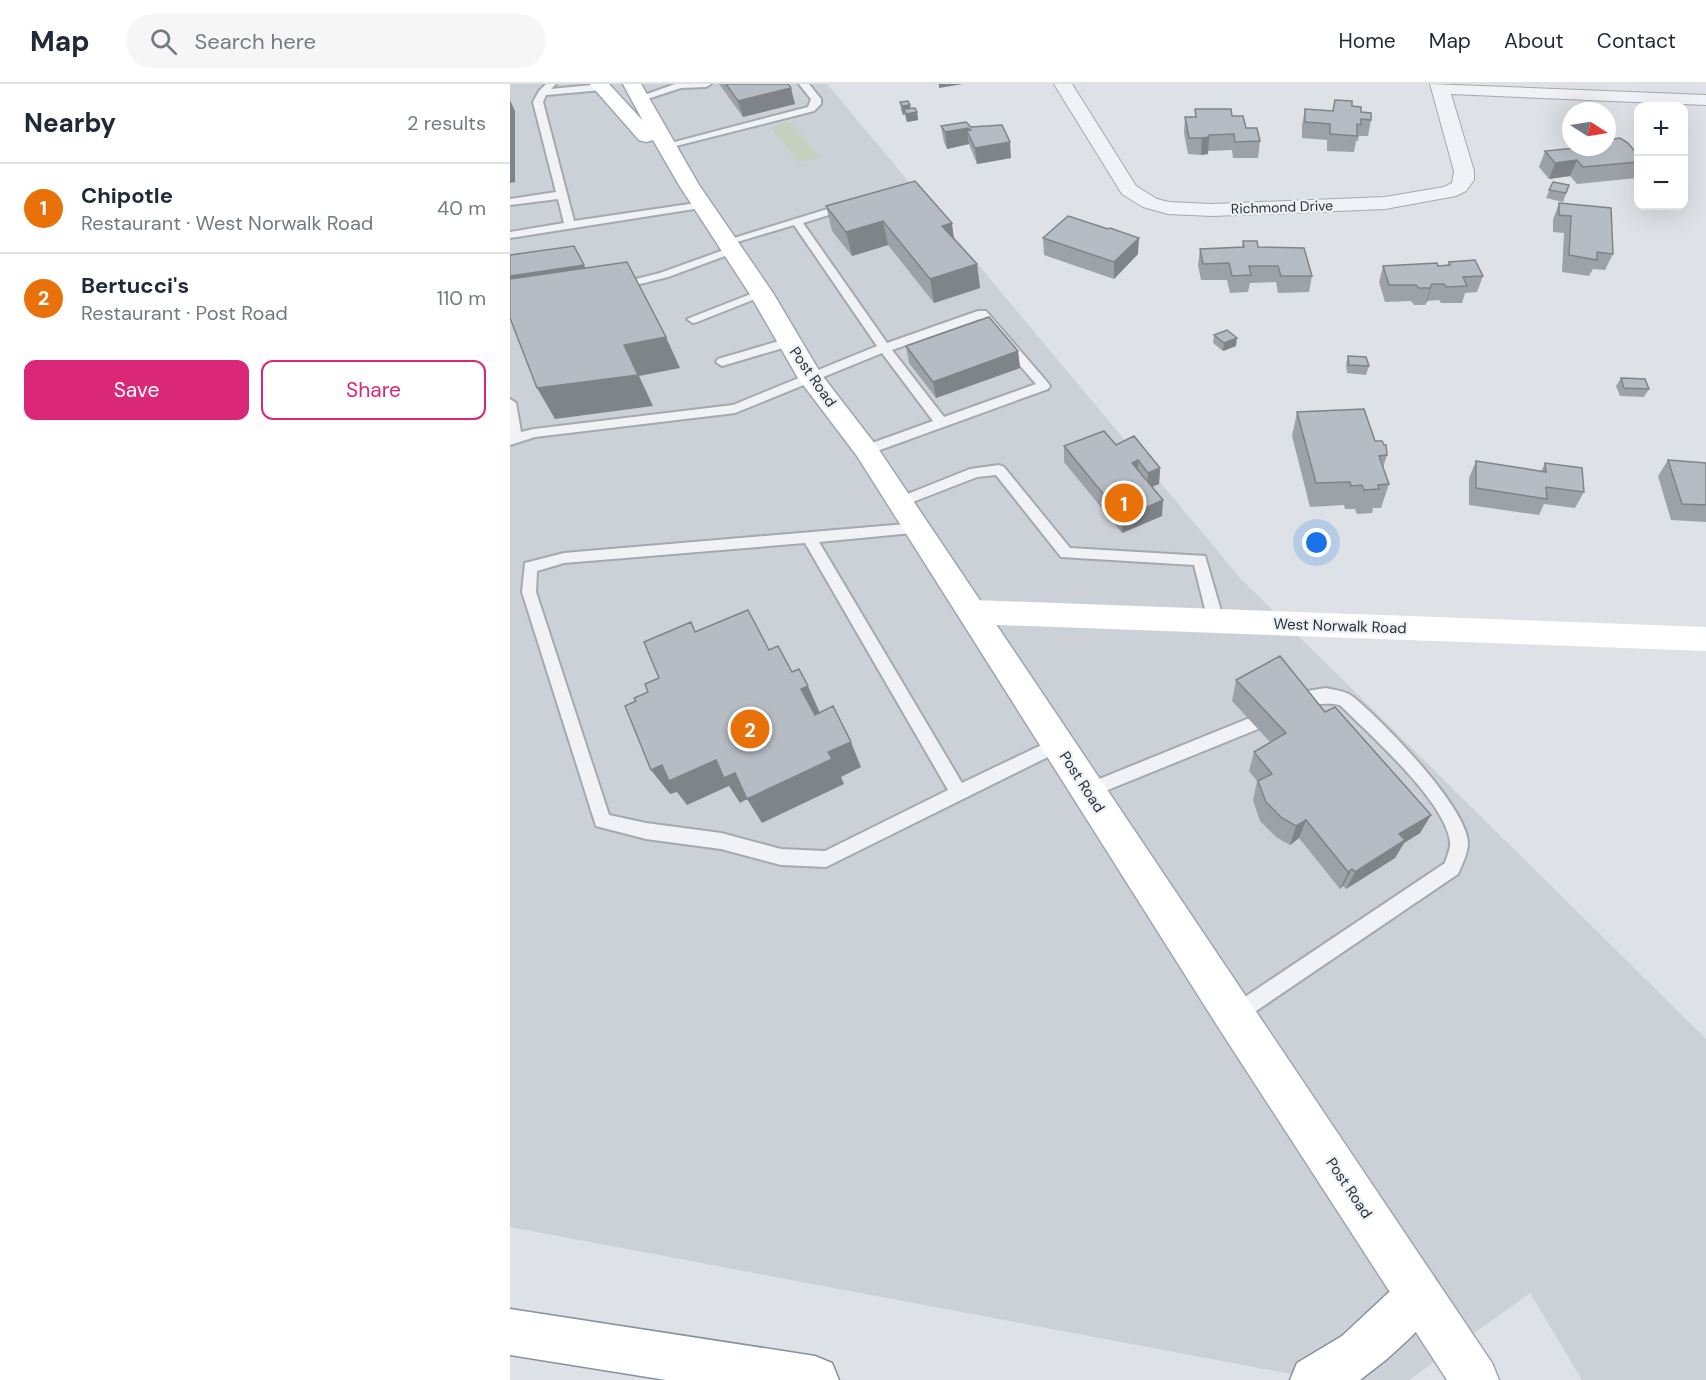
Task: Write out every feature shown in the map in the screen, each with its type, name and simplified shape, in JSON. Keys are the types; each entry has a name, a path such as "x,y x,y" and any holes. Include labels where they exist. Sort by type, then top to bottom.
{"main road":[{"name":"Post Road","path":"601,85 696,195"},
{"name":"Post Road","path":"636,91 696,195 761,293 811,378 866,450 974,612 1234,1016 1475,1380"},
{"name":"West Norwalk Road","path":"974,612 1706,639"},
{"path":"1314,1380 1336,1369 1379,1338 1419,1295"},
{"path":"510,1332 815,1380"}],"street":[{"name":"Richmond Drive","path":"1063,84 1129,190 1150,203 1185,210 1385,203 1449,192 1459,187 1464,180 1464,171 1439,86 1706,100"}],"lane":[{"path":"551,84 537,102 570,225"},
{"path":"636,91 706,84"},
{"path":"668,145 806,111 814,107 816,99 804,84"},
{"path":"542,93 601,85"},
{"path":"510,202 561,195"},
{"path":"510,236 570,225 696,195"},
{"path":"601,289 664,275 730,246 797,221 862,202"},
{"path":"797,221 884,348 941,423"},
{"path":"693,319 761,293"},
{"path":"510,403 513,440 534,433 735,409 884,348 982,314 1044,386 866,450"},
{"path":"722,362 789,342"},
{"path":"900,502 975,472 999,471 1066,553 1200,560 1216,621"},
{"path":"918,528 564,558 530,567 529,592 602,821 645,831 721,841 781,857 826,859 1058,744"},
{"path":"809,537 959,793"},
{"path":"1234,1016 1452,868 1459,843 1455,825 1437,796 1345,699 1326,695 1294,699"},
{"path":"1088,791 1252,724"}],"shaded area":[{"path":"510,84 827,84 1241,579 1706,1039 1706,1380 1582,1380 1530,1293 1409,1380 1323,1380 510,1227"}],"green space":[{"path":"787,122 792,123 819,157 817,159 798,162 771,128"}],"building":[{"path":"726,84 788,84 791,88 738,101"},
{"path":"1335,100 1352,101 1352,106 1361,107 1361,112 1371,113 1371,120 1361,119 1361,125 1357,124 1357,136 1330,134 1330,124 1305,122 1305,109 1333,111"},
{"path":"908,101 910,105 902,106 900,102"},
{"path":"915,108 917,112 906,114 904,109"},
{"path":"1195,109 1231,109 1232,116 1243,116 1246,128 1257,128 1260,141 1235,142 1234,134 1189,138 1185,117 1196,117"},
{"path":"966,122 971,127 1002,125 1010,142 975,148 967,131 971,130 968,128 945,132 941,126"},
{"path":"1620,138 1628,143 1634,150 1634,162 1583,167 1577,160 1555,163 1545,151 1562,149 1562,156 1616,156 1616,139"},
{"path":"915,181 952,223 942,226 977,264 930,279 883,221 846,232 826,206"},
{"path":"1553,182 1569,185 1566,193 1549,190"},
{"path":"1559,203 1611,208 1613,254 1597,252 1597,260 1569,255 1571,216 1559,215"},
{"path":"1068,216 1139,238 1114,262 1043,238"},
{"path":"1243,241 1257,241 1258,247 1304,248 1312,276 1281,276 1278,266 1249,266 1251,275 1232,276 1229,263 1203,264 1200,249 1244,247"},
{"path":"574,246 584,265 510,276 510,255"},
{"path":"1475,260 1483,276 1463,277 1467,286 1446,287 1444,284 1432,284 1430,288 1419,288 1416,285 1389,285 1383,266 1437,263 1438,266 1450,265 1449,262"},
{"path":"627,262 666,337 624,345 638,375 537,388 510,318 510,279"},
{"path":"989,317 1018,351 933,382 906,346"},
{"path":"1227,330 1237,338 1224,343 1214,335"},
{"path":"1348,356 1366,357 1369,366 1349,365"},
{"path":"1621,378 1645,379 1649,389 1624,388"},
{"path":"1364,409 1375,441 1382,441 1386,445 1387,455 1379,456 1389,484 1378,485 1379,489 1364,490 1362,485 1351,486 1350,482 1316,483 1297,412"},
{"path":"1104,431 1116,445 1134,436 1160,468 1148,473 1138,460 1132,463 1163,500 1123,518 1064,446"},
{"path":"1668,460 1706,463 1706,505 1682,504"},
{"path":"1476,461 1546,472 1545,463 1582,468 1584,492 1546,487 1547,499 1476,488"},
{"path":"748,610 769,650 778,646 792,672 799,669 808,686 801,689 815,715 833,706 851,742 828,752 832,759 747,799 735,773 724,778 716,760 669,781 662,765 651,770 625,706 636,701 634,698 648,692 645,684 659,678 644,642 691,622 695,632"},
{"path":"1280,656 1325,712 1335,707 1431,815 1399,834 1405,840 1355,872 1352,869 1348,872 1306,820 1296,826 1282,818 1266,802 1258,781 1272,774 1254,752 1286,733 1236,680"}],"place":[{"name":"Chipotle","path":"1124,503"},
{"name":"Bertucci's","path":"750,729"}]}
